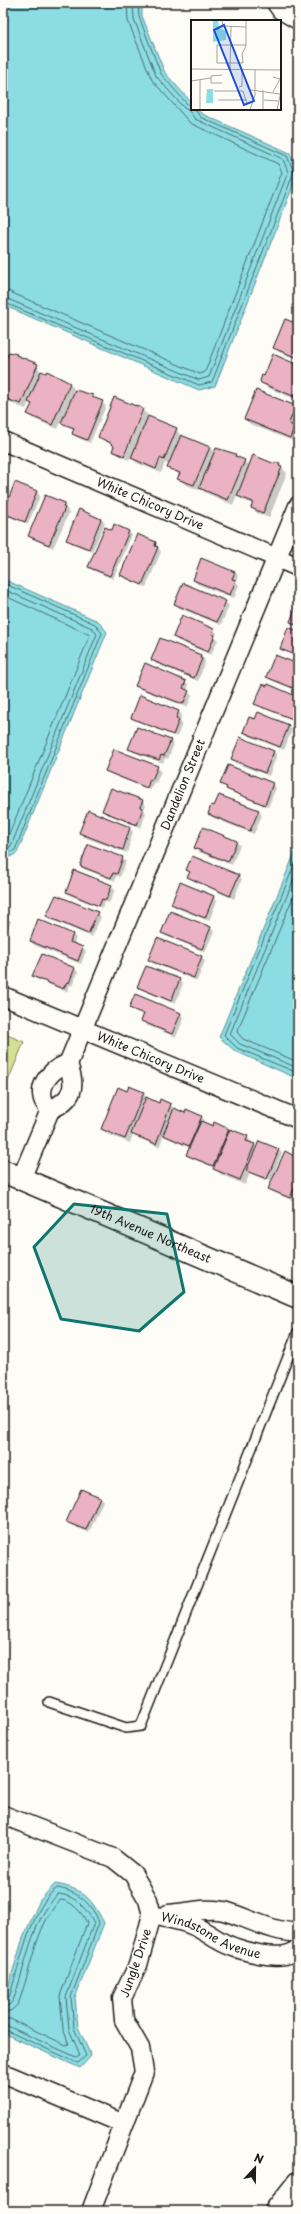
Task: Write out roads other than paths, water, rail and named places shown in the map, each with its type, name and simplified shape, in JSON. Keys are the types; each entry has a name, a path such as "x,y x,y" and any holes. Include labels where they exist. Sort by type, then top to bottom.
{"street":[{"path":"276,3 281,10 298,20"},
{"name":"White Chicory Drive","path":"3,441 298,566"},
{"name":"Dandelion Street","path":"68,1064 298,506"},
{"name":"White Chicory Drive","path":"3,996 298,1119"},
{"path":"12,1175 50,1110 62,1105 68,1098 73,1087 73,1076 68,1064 60,1066 50,1075 43,1086 43,1099 50,1110"},
{"name":"19th Avenue Northeast","path":"12,1175 298,1297"},
{"name":"Jungle Drive","path":"3,1815 119,1862 133,1874 144,1891 152,1915 138,1965 122,1998 124,2020 140,2048 144,2072 91,2211"},
{"name":"Windstone Avenue","path":"152,1915 210,1909 223,1911 273,1928 298,1932"},
{"name":"Windstone Avenue","path":"152,1915 192,1925 221,1942 255,1953 286,1956 295,1953 298,1948"},
{"path":"3,2072 124,2124"},
{"path":"276,2211 298,2183"}],"lane":[{"path":"49,1702 126,1728 141,1726 298,1332"}],"water":[{"path":"3,3 142,3 142,16 165,73 191,102 191,110 198,110 202,114 290,153 298,173 215,386 199,390 3,305"},
{"path":"3,579 98,621 107,632 17,853 3,861"},
{"path":"298,845 298,1074 296,1078 235,1051 219,1037"},
{"path":"55,1884 73,1888 86,1896 95,1907 104,1923 75,1998 78,2027 91,2056 80,2068 3,2033 3,2003 23,1938 40,1900"}]}
